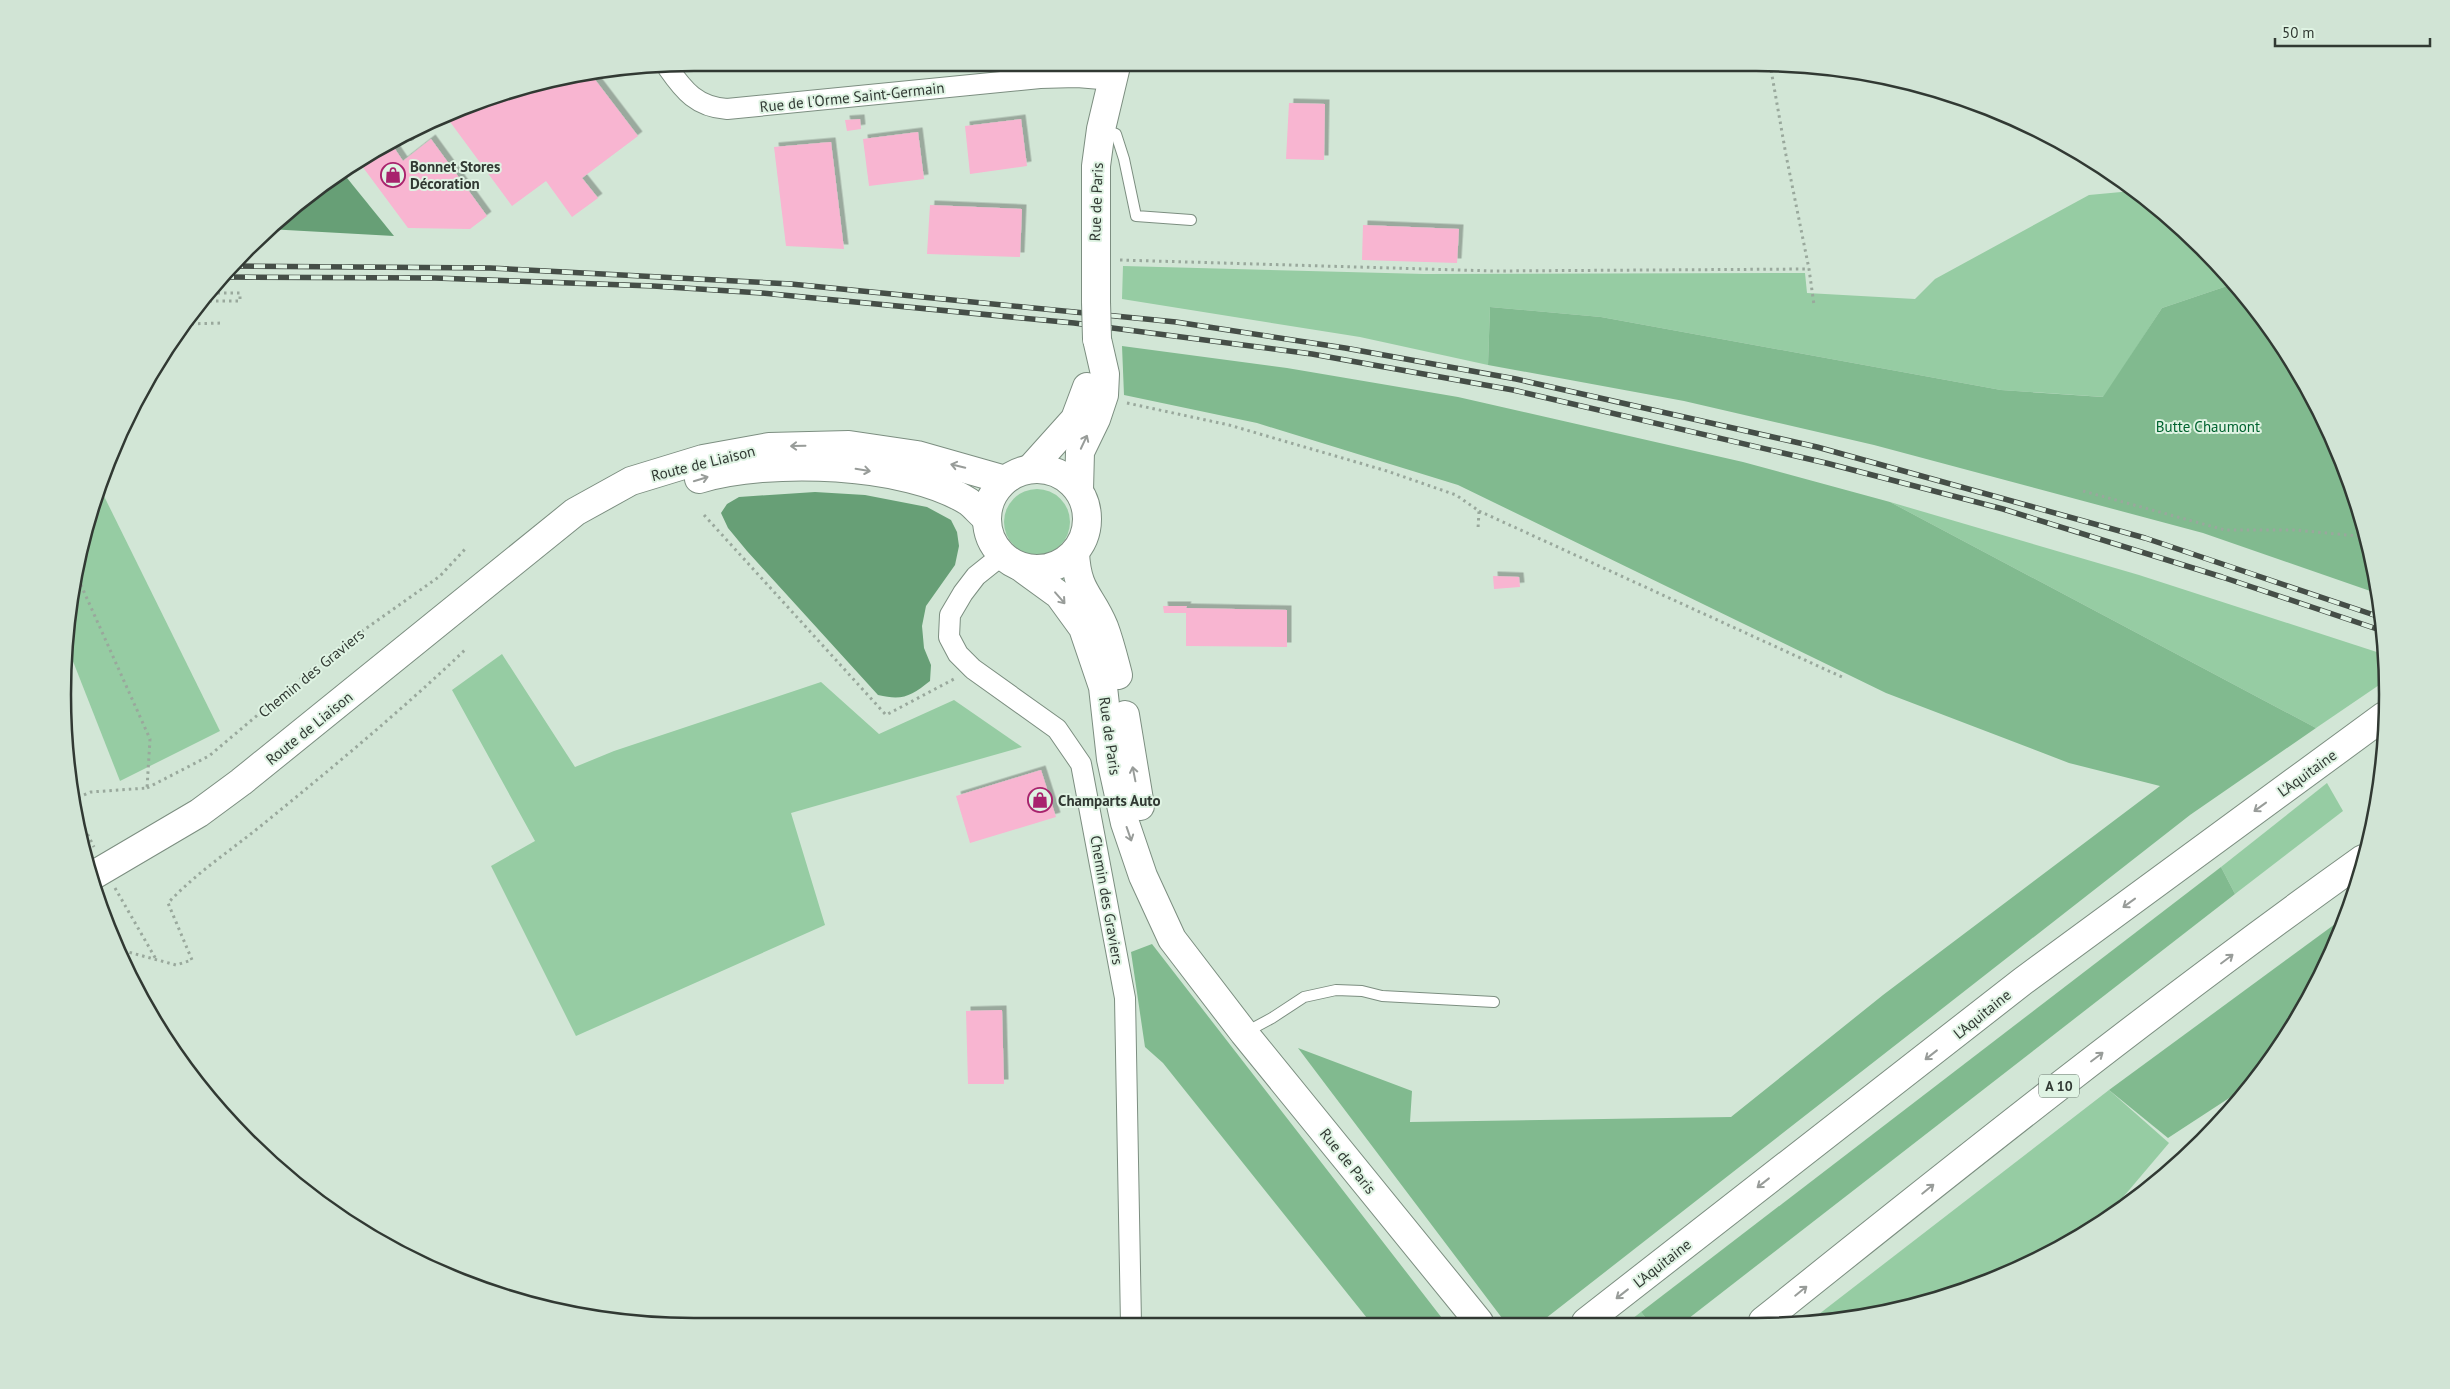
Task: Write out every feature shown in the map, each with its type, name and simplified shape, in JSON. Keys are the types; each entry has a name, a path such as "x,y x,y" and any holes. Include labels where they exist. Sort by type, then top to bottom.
{"main road":[{"name":"Rue de Paris","path":"1079,490 1080,452 1096,419 1104,395 1105,374 1097,339 1096,166 1101,129 1114,73"},
{"name":"Rue de Paris","path":"1031,468 1062,436 1078,412 1087,388 1097,339"},
{"name":"Route de Liaison","path":"98,873 199,812 241,782 575,512 631,481 702,460 769,447 849,445 917,456 1005,480"},
{"name":"Route de Liaison","path":"513,561 584,520 640,497 709,476 775,468 846,467 908,477 955,495 970,503 986,518"},
{"path":"1031,468 1049,470 1066,477 1079,490 1087,512 1088,524 1084,539 1075,552 1064,562 1051,568 1037,570 1012,562 990,538 986,518 991,497 1005,480 1017,472 1031,468"},
{"name":"Rue de Paris","path":"1075,552 1079,580 1104,626 1122,687 1129,750 1141,813 1159,872 1218,999"},
{"name":"Rue de Paris","path":"1012,562 1059,595 1084,628 1103,687 1111,759 1125,823 1143,876 1172,940 1244,1032 1476,1318"},
{"name":"L'Aquitaine","path":"1591,1318 2023,981 2378,721"},
{"name":"A 10","path":"1768,1317 2053,1091 2281,918 2355,864"}],"street":[{"name":"Rue de l'Orme Saint-Germain","path":"671,72 691,97 702,104 727,109 1040,78 1114,73"},
{"name":"Chemin des Graviers","path":"1012,562 976,576 950,615 949,637 958,654 972,669 1057,729 1081,764 1125,998 1131,1318"}],"lane":[{"path":"1101,129 1116,134 1124,159 1136,216 1191,220"},
{"path":"1244,1032 1272,1018 1304,997 1336,990 1362,991 1382,996 1494,1002"}],"path":[{"path":"1771,72 1814,304"},
{"path":"1117,251 1118,260 1492,271 1809,269"},
{"path":"211,302 240,301 240,293 218,293"},
{"path":"194,324 224,323"},
{"path":"1119,401 1229,425 1387,471 1456,495 1479,511 1842,677"},
{"path":"2083,491 2224,530 2296,530 2359,535"},
{"path":"1478,529 1479,511"},
{"path":"704,515 886,715 972,669"},
{"name":"Chemin des Graviers","path":"80,797 91,792 147,788 209,756 330,654 440,576 467,547"},
{"path":"81,585 150,739 147,788"},
{"path":"128,953 157,962 176,965 192,960 168,903 188,882 261,826 407,704 467,648"},
{"path":"93,860 98,873 157,962"}],"shaded area":[{"path":"346,177 394,236 280,230 315,200"},
{"path":"2124,192 2166,226 2196,254 2226,286 2162,308 2104,397 2001,390 1601,317 1490,307 1488,365 1360,337 1122,299 1123,266 1424,274 1805,273 1807,293 1915,299 1935,279 2089,195"},
{"path":"1030,489 1044,489 1056,494 1065,503 1070,515 1068,535 1061,546 1044,555 1030,555 1018,550 1009,541 1004,529 1004,515 1009,503 1018,494"},
{"path":"815,492 865,495 927,507 951,520 957,532 959,546 955,565 926,606 922,626 924,648 931,665 930,681 912,694 900,697 878,695 747,551 728,528 721,513 727,504 739,497"},
{"path":"104,495 220,731 120,781 73,660 83,573 92,533"},
{"path":"1890,502 2139,575 2377,652 2379,685 2316,728"},
{"path":"502,654 575,767 614,751 821,682 879,734 954,700 1022,747 791,813 825,925 576,1036 491,866 535,841 452,690"},
{"path":"2327,783 2343,811 2235,894 2221,867"},
{"path":"2109,1090 2169,1143 2122,1199 2067,1234 2031,1253 1956,1285 1917,1297 1877,1306 1819,1314"},
{"path":"1641,1312 1646,1318 1633,1318"}],"green space":[{"name":"Butte Chaumont","path":"2226,286 2250,315 2274,348 2295,383 2331,456 2346,494 2358,533 2370,591 2203,533 1874,445 1684,401 1488,365 1490,307 1601,317 2001,390 2103,397 2162,308"},
{"path":"1122,346 1287,368 1458,397 1743,462 1890,502 2316,728 2190,815 1546,1318 1502,1318 1298,1048 1412,1091 1410,1122 1731,1117 1883,995 2160,786 2069,763 1886,693 1458,485 1257,423 1124,395"},
{"path":"2221,867 2235,894 1689,1318 1646,1318 1641,1312"},
{"path":"2334,925 2314,970 2274,1041 2231,1097 2168,1138 2109,1090"},
{"path":"1152,944 1442,1318 1367,1318 1163,1063 1145,1047 1131,952"}],"building":[{"path":"595,80 638,136 582,178 598,198 572,217 546,181 512,206 450,122 494,104 533,92"},
{"path":"1289,103 1325,104 1324,160 1286,159"},
{"path":"860,119 861,129 847,131 845,120"},
{"path":"1021,119 1027,166 970,174 965,126"},
{"path":"918,132 924,179 869,186 863,139"},
{"path":"431,139 487,216 470,229 408,228 363,167 395,149 403,161"},
{"path":"831,142 844,249 786,246 774,147"},
{"path":"930,205 1022,209 1020,257 927,254"},
{"path":"1363,225 1459,229 1457,263 1362,260"},
{"path":"1493,576 1519,577 1520,587 1494,589"},
{"path":"1163,606 1287,610 1287,647 1186,646 1186,613 1164,613"},
{"path":"1041,770 1056,817 970,843 956,796"},
{"path":"1002,1010 1004,1084 968,1084 966,1011"}],"railway":[{"path":"243,266 490,268 791,284 1176,322 1345,348 1516,379 1817,447 2145,538 2373,615"},
{"path":"232,277 435,278 653,286 761,293 1074,323 1312,354 1513,390 1826,463 2003,509 2222,577 2374,628"}],"place":[{"name":"Bonnet Stores Décoration","path":"393,175"},
{"name":"Champarts Auto","path":"1040,800"}]}
